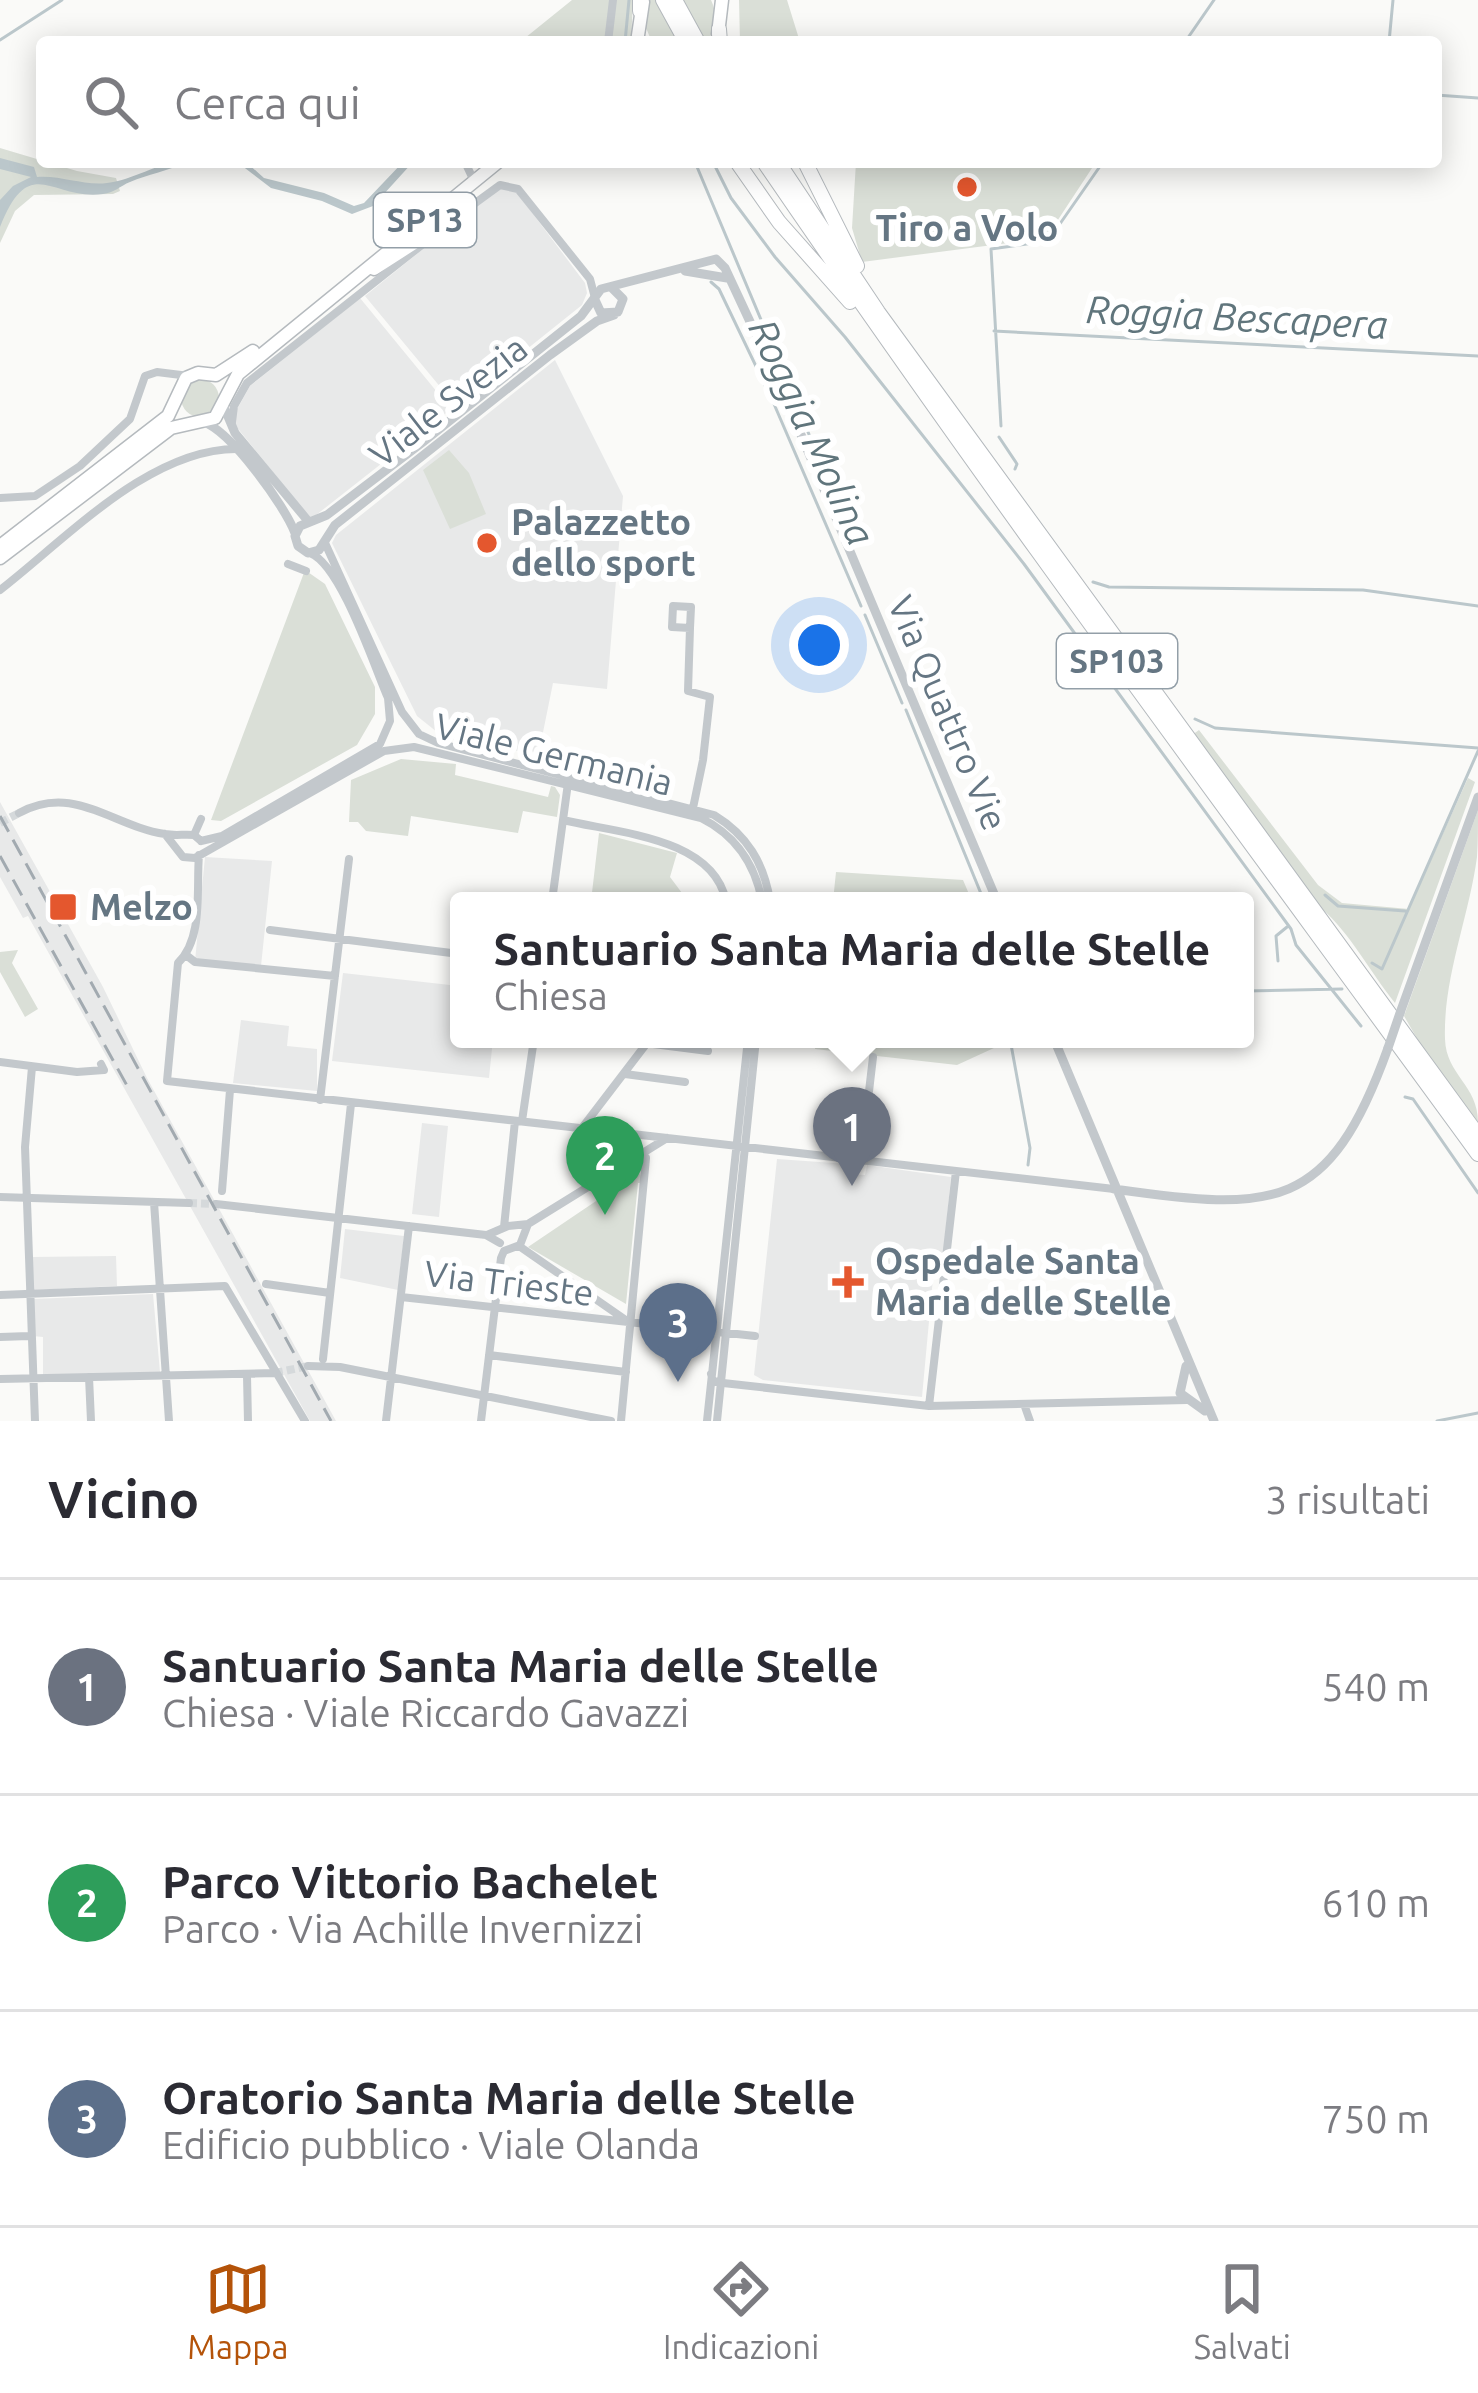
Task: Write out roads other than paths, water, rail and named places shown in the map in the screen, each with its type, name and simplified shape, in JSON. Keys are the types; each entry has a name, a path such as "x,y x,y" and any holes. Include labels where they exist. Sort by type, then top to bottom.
{"highway":[{"path":"662,0 683,36"},
{"path":"675,0 695,36"},
{"name":"SP103","path":"740,168 779,222 858,313 998,508 1037,551"},
{"name":"SP103","path":"768,168 1037,551 1478,1154"},
{"name":"SP103","path":"782,168 878,312 1478,1135"},
{"name":"SP103","path":"808,168 873,295 965,431"}],"main road":[{"path":"718,36 719,4"},
{"name":"SP13","path":"0,558 171,428 215,418 227,407 238,374 490,168"},
{"path":"352,278 374,270 464,211"},
{"name":"SP13","path":"190,376 210,375 238,361 352,278"},
{"path":"210,375 221,385 227,407"},
{"path":"0,546 168,416 181,383 190,376"},
{"path":"176,396 181,412 199,422"}],"street":[{"path":"609,36 613,0"},
{"path":"468,168 474,181"},
{"path":"199,422 217,428 250,460 302,518 323,529 325,541 319,550 309,553 298,547 287,515 250,460 224,415 247,383 501,185 518,189 589,276 599,311 618,310 620,292 606,287"},
{"name":"Via Quattro Vie","path":"651,277 674,272 719,274 732,283 786,399 993,892"},
{"path":"606,287 651,277"},
{"name":"Viale Svezia","path":"325,541 331,528 508,387 618,310 632,290 651,277"},
{"name":"Viale Svezia","path":"312,522 423,442 581,316 606,287"},
{"path":"0,498 35,496 57,484 130,419 145,376 157,372 190,376"},
{"path":"165,374 176,396"},
{"path":"199,422 213,440 202,455"},
{"path":"0,590 140,480 166,465 236,449"},
{"path":"219,451 250,460"},
{"path":"296,533 301,525 312,522"},
{"name":"Viale Germania","path":"325,541 412,725 438,743 724,822 747,842 761,865 765,892"},
{"name":"Viale Germania","path":"309,553 321,559 345,600 388,698 388,729"},
{"path":"288,564 306,572"},
{"name":"Viale Germania","path":"690,628 689,693 710,697 692,811"},
{"path":"19,813 44,802 65,801 197,843 222,836 358,759 380,744 397,719 412,725 414,740 384,751 223,844 197,843 179,840 178,850"},
{"path":"388,729 389,742 402,747"},
{"name":"Viale Germania","path":"402,747 568,780"},
{"path":"553,892 568,780"},
{"path":"201,819 194,933 187,955 178,963 165,1077 169,1082 1216,1202 1287,1189 1317,1173 1354,1130 1373,1090 1478,797"},
{"path":"563,820 691,851 716,874 723,892"},
{"path":"165,834 197,877"},
{"path":"186,859 197,843"},
{"path":"320,1100 349,859"},
{"path":"270,930 450,953"},
{"path":"187,955 195,962 335,976"},
{"path":"500,1243 532,1048"},
{"path":"582,1128 643,1048"},
{"path":"690,1048 707,1051"},
{"path":"717,1421 751,1048"},
{"path":"1058,1048 1213,1420"},
{"path":"861,1160 873,1057"},
{"path":"0,1063 89,1072 104,1070 101,1064"},
{"path":"32,1067 26,1197 34,1421"},
{"path":"623,1074 686,1082"},
{"path":"222,1191 230,1090"},
{"path":"323,1359 351,1103"},
{"path":"485,1235 528,1224 667,1138"},
{"path":"706,1421 741,1146"},
{"path":"621,1421 646,1158"},
{"path":"929,1406 956,1171"},
{"path":"0,1197 189,1203"},
{"path":"154,1202 169,1421"},
{"path":"216,1204 485,1235 500,1243 517,1244"},
{"path":"481,1421 501,1258 517,1244 528,1224"},
{"path":"386,1421 409,1226"},
{"path":"506,1228 517,1244 631,1324"},
{"path":"266,1284 330,1293"},
{"path":"0,1295 225,1286 305,1421"},
{"name":"Via Trieste","path":"401,1297 755,1336"},
{"path":"0,1337 29,1336"},
{"path":"1180,1341 1186,1365 1181,1396 1213,1420"},
{"path":"489,1354 626,1372"},
{"path":"308,1366 329,1366 610,1421"},
{"path":"0,1379 275,1373"},
{"path":"711,1374 713,1381 929,1406 1189,1400"},
{"path":"248,1376 248,1421"},
{"path":"89,1377 91,1421"},
{"path":"1156,1399 1180,1384 1197,1384"},
{"path":"1189,1400 1197,1384"},
{"path":"1024,1404 1030,1421"}],"waterway":[{"path":"0,40 62,0"},
{"path":"626,36 629,0"},
{"path":"1189,36 1214,0"},
{"path":"1390,36 1393,0"},
{"path":"1442,95 1478,98"},
{"path":"698,168 839,506"},
{"path":"716,168 731,198 775,257 845,337 1024,564 1291,929 1296,945 1361,1026"},
{"path":"1001,426 991,249 1048,241 1099,168"},
{"name":"Roggia Molina","path":"711,282 719,289 774,404 861,606"},
{"name":"Roggia Bescapera","path":"994,331 1478,356"},
{"path":"999,437 1017,464 1015,469"},
{"path":"1093,582 1109,587 1363,590 1478,606"},
{"name":"Roggia Molina","path":"865,615 902,703"},
{"name":"Roggia Molina","path":"906,710 980,892"},
{"path":"1195,719 1215,728 1478,748"},
{"path":"1372,963 1382,969 1478,751"},
{"path":"1325,895 1338,906 1405,911"},
{"path":"1278,961 1276,936 1287,927"},
{"path":"1254,991 1342,989"},
{"name":"Roggia Molina","path":"1012,1048 1030,1148 1028,1165"},
{"path":"1405,1097 1413,1099 1478,1193"},
{"path":"1437,1421 1478,1413"}],"tunnel":[{"path":"0,823 19,813"},
{"path":"189,1203 216,1204"},
{"path":"275,1373 308,1366"}],"railway":[{"path":"0,816 331,1421"},
{"path":"0,856 130,1091"}],"place":[{"name":"Tiro a Volo","path":"967,187"},
{"name":"Palazzetto dello sport","path":"487,543"},
{"name":"Melzo","path":"63,907"},
{"name":"Santuario Santa Maria delle Stelle","path":"852,1186"},
{"name":"Parco Vittorio Bachelet","path":"605,1215"},
{"name":"Ospedale Santa Maria delle Stelle","path":"848,1282"},
{"name":"Oratorio Santa Maria delle Stelle","path":"678,1382"}]}
